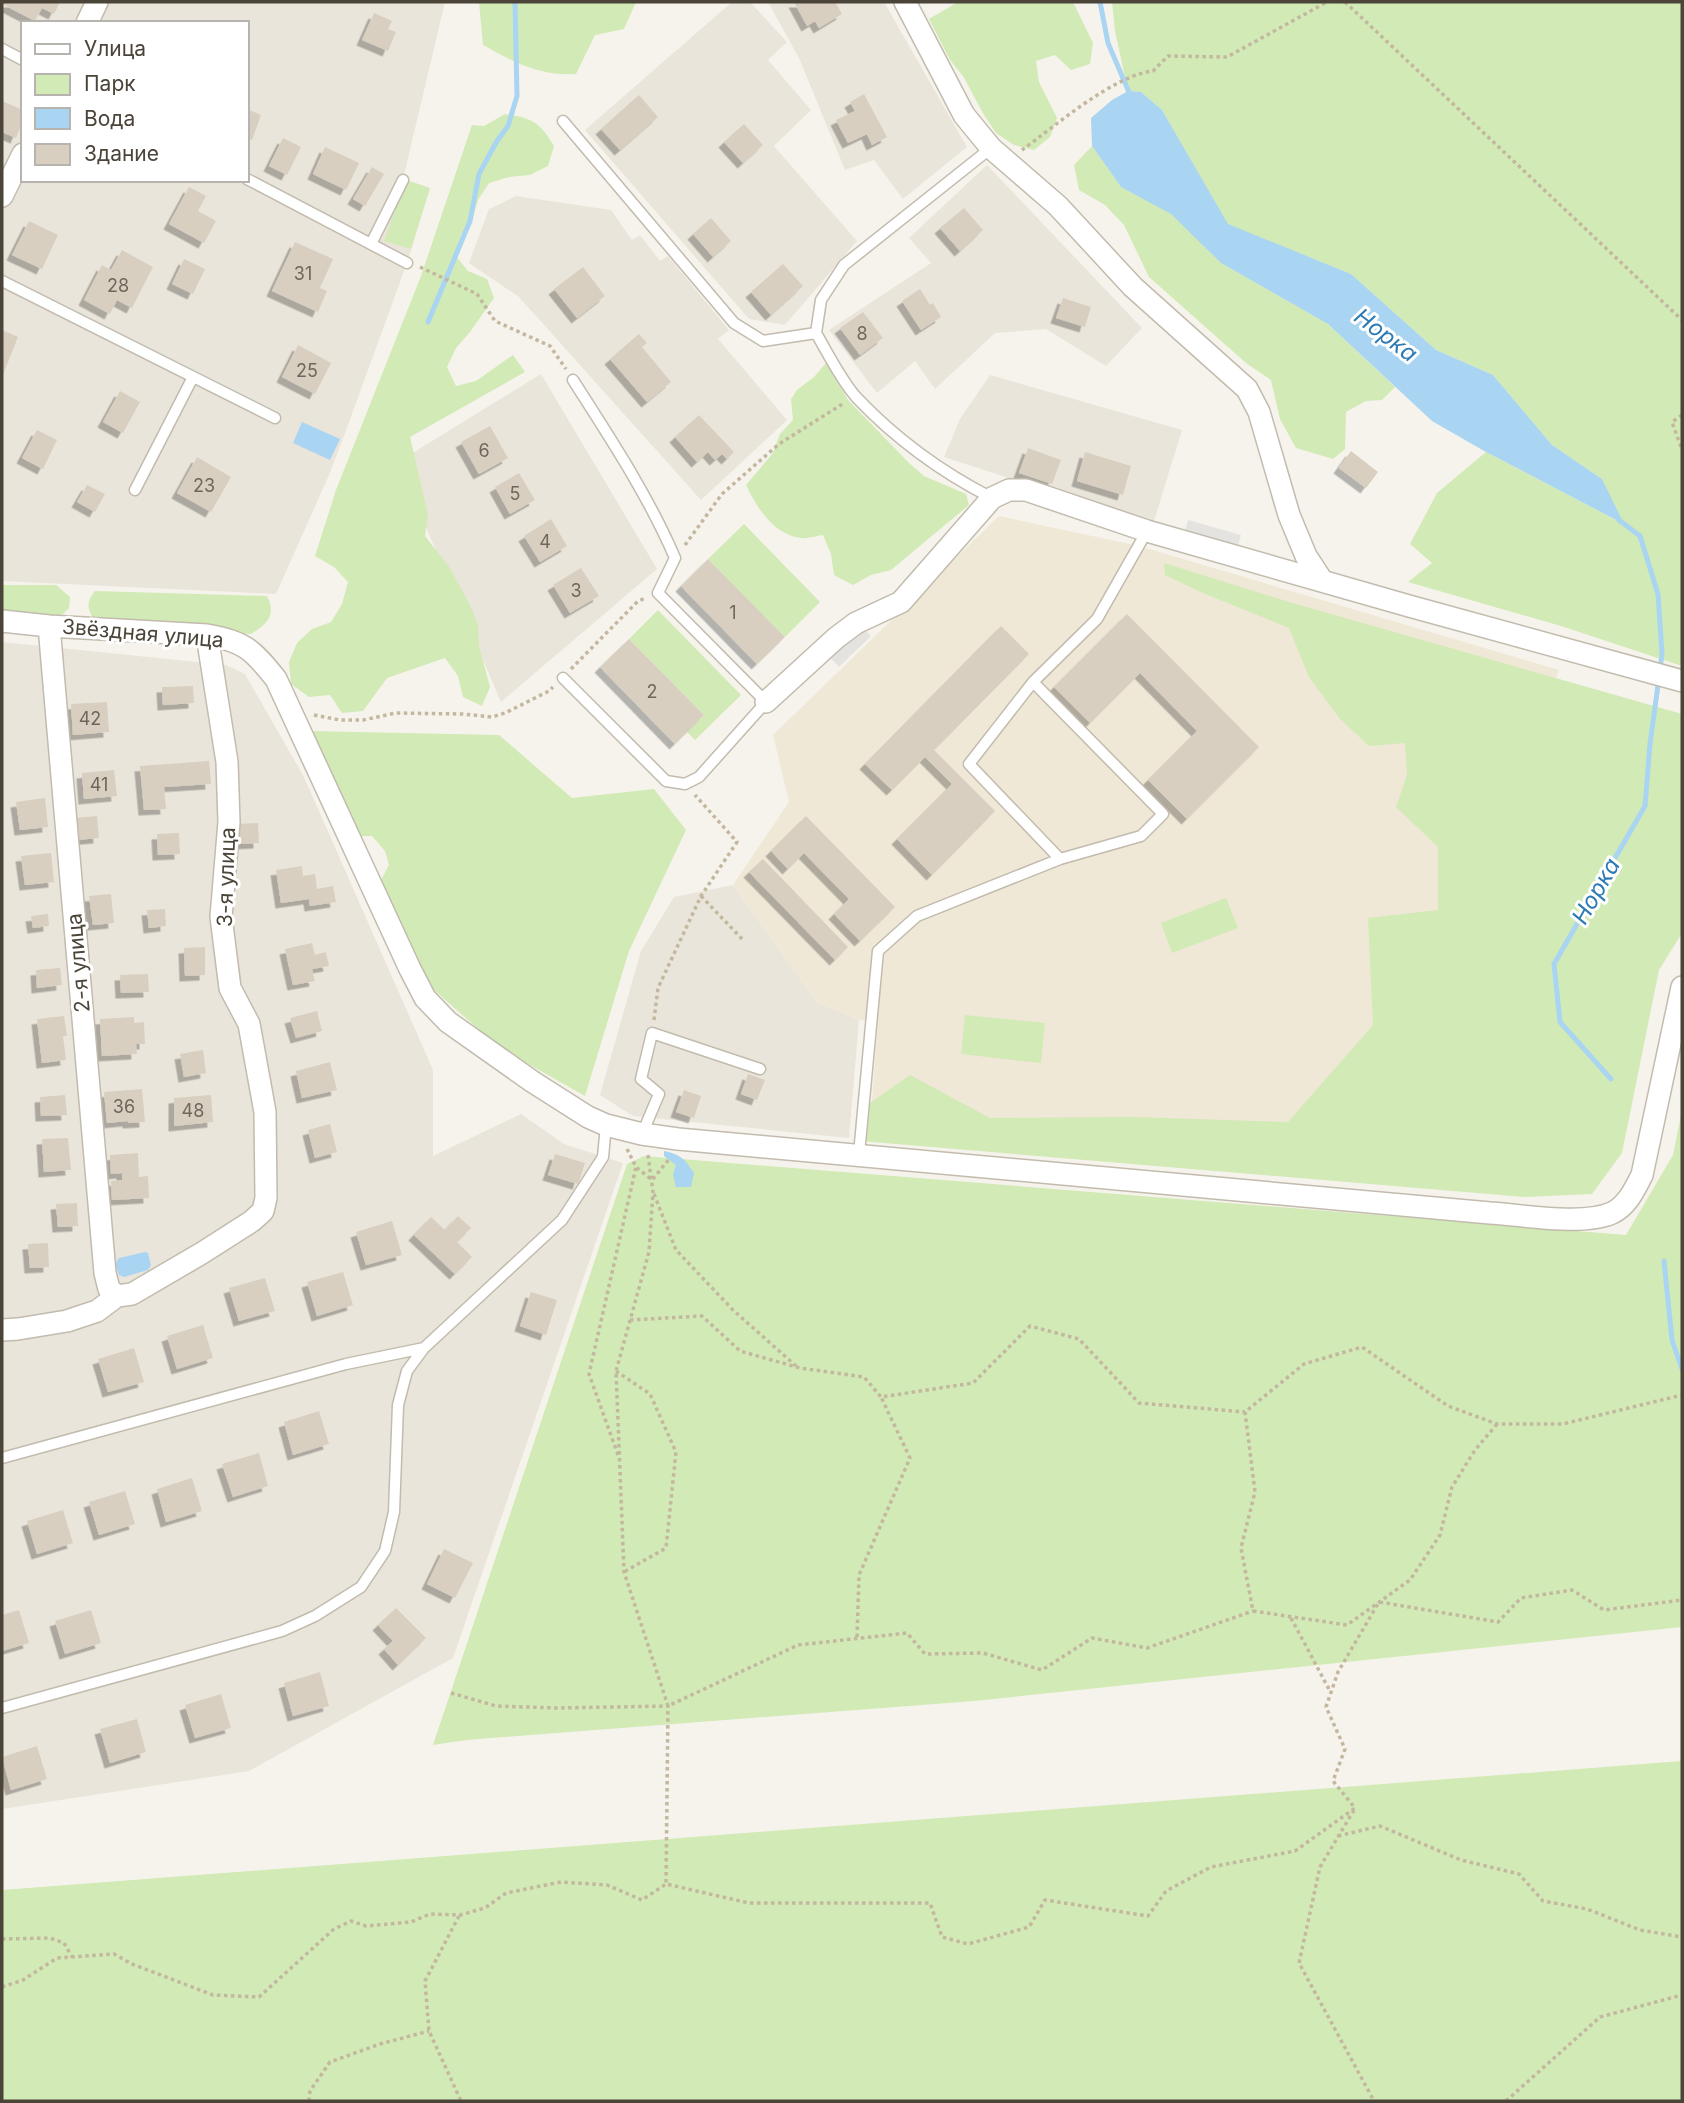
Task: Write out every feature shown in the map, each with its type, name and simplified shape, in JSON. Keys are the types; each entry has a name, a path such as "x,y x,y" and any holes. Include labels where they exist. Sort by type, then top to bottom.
{"street":[{"path":"88,21 97,2"},
{"path":"905,2 964,115 999,155 1058,206 1133,287 1247,389 1259,412 1289,515 1306,556 1321,579"},
{"path":"2,195 21,158"},
{"path":"766,702 856,623 901,602 992,498 1009,489 1026,490 1147,531 1682,681"},
{"name":"Звёздная улица","path":"2,621 207,635 228,638 247,647 276,679 292,710 360,863 425,998 448,1022 588,1117 611,1127 642,1134 1502,1214 1591,1218 1614,1213 1630,1198 1642,1175 1682,988"},
{"name":"2-я улица","path":"49,626 105,1273 109,1289 117,1296"},
{"name":"3-я улица","path":"117,1296 132,1294 252,1221 263,1211 267,1198 265,1112 249,1024 230,988 221,917 229,822 227,762 207,635"},
{"path":"2,1330 67,1321 97,1311 117,1296"}],"lane":[{"path":"2,49 21,59"},
{"path":"563,121 734,323 763,341 816,333"},
{"path":"992,498 968,486 918,453 855,396 816,333 821,300 844,265 999,155"},
{"path":"248,180 407,263"},
{"path":"371,244 403,180"},
{"path":"2,281 275,418"},
{"path":"135,490 193,377"},
{"path":"563,678 666,782 685,784 699,777 766,702 658,593 675,558 634,475 573,380"},
{"path":"1059,859 969,764 1033,682 1097,619 1147,531"},
{"path":"859,1154 878,951 917,916 1059,859 1142,836 1163,814 1033,682"},
{"path":"642,1134 659,1094 641,1079 652,1033 760,1069"},
{"path":"2,1708 282,1631 314,1616 361,1587 385,1550 394,1512 398,1405 407,1371 424,1348 562,1220 603,1157 611,1127"},
{"path":"2,1458 346,1364 424,1348"}],"path":[{"path":"999,155 1097,95 1138,73 1153,71 1168,56 1227,57 1327,2"},
{"path":"1345,2 1682,320"},
{"path":"407,263 426,268 477,294 495,321 550,346 573,380"},
{"path":"675,558 722,494 779,444 855,396"},
{"path":"1682,415 1672,422 1682,450"},
{"path":"292,710 340,720 363,720 396,713 492,717 505,713 549,691 638,601 658,593"},
{"path":"652,1033 658,988 701,896 737,842 685,784"},
{"path":"701,896 744,941"},
{"path":"611,1127 636,1167 652,1180"},
{"path":"642,1134 650,1163 653,1192 649,1252 616,1371 624,1572 668,1706 666,1884"},
{"path":"652,1180 668,1161"},
{"path":"620,1461 589,1374 636,1167"},
{"path":"653,1192 676,1250 733,1310 800,1368"},
{"path":"630,1321 702,1316 740,1351 800,1368 864,1377 881,1396 910,1458 859,1575 858,1637"},
{"path":"881,1396 973,1383 1030,1326 1079,1339 1139,1403 1245,1412 1304,1364 1362,1347 1448,1406 1497,1424 1563,1424 1682,1395"},
{"path":"616,1371 650,1394 676,1452 666,1548 624,1572"},
{"path":"1245,1412 1255,1492 1241,1548 1253,1611"},
{"path":"451,1693 496,1706 668,1706 798,1645 858,1637 907,1633 925,1654 983,1653 1042,1670 1092,1638 1147,1648 1253,1611 1347,1625 1410,1580 1440,1535 1452,1487 1475,1450 1497,1424"},
{"path":"1380,1602 1498,1622 1521,1598 1572,1590 1604,1610 1682,1600"},
{"path":"1355,1808 1334,1781 1345,1749 1326,1707 1338,1672 1380,1602"},
{"path":"1290,1617 1331,1693"},
{"path":"1355,1808 1320,1867 1299,1963 1374,2101"},
{"path":"2,1987 23,1980 57,1958 114,1954 132,1964 213,1995 259,1997 334,1928 351,1922 366,1926 411,1922 430,1914 460,1915 485,1908 506,1893 561,1882 607,1885 642,1900 666,1884 749,1903 930,1903 942,1937 968,1944 1029,1927 1045,1900 1148,1916 1166,1891 1211,1867 1295,1851 1355,1808"},
{"path":"1338,1836 1380,1826 1461,1860 1519,1874 1543,1901 1587,1909 1640,1930 1682,1937"},
{"path":"460,1915 425,1981 429,2031 461,2101"},
{"path":"2,1939 50,1938 64,1942 72,1957"},
{"path":"1506,2101 1600,2017 1682,1995"},
{"path":"309,2101 310,2091 330,2062 380,2044 429,2031"}],"shaded area":[{"path":"2,2 445,2 403,179 430,188 407,263 345,433 276,594 2,581"},
{"path":"732,2 750,2 787,42 768,60 811,110 774,146 857,241 785,325 749,319 585,130"},
{"path":"768,2 884,2 967,147 903,199 874,160 845,170 799,58"},
{"path":"987,165 1142,328 1106,366 1046,329 995,333 935,389 915,361 877,393 829,330 931,263 909,238"},
{"path":"516,196 611,210 632,240 640,235 660,261 668,256 729,330 718,339 787,420 701,500 519,297 469,263 489,209"},
{"path":"541,374 657,569 501,702 398,462"},
{"path":"990,375 1182,430 1154,521 1058,494 944,457 960,419"},
{"path":"999,516 1139,546 1559,670 1406,1097 1310,1167 869,1138 878,1022 859,1020 817,1002 733,885 789,802 773,735"},
{"path":"1188,520 1241,535 1238,546 1185,531"},
{"path":"860,625 871,636 839,667 828,655"},
{"path":"2,642 226,665 245,674 304,777 433,1070 433,1156 521,1114 564,1144 623,1163 453,1658 249,1771 2,1809"},
{"path":"733,885 817,1002 859,1020 849,1138 633,1116 600,1095 641,951 674,897"}],"green space":[{"path":"479,2 636,2 624,29 595,35 576,74 563,74 527,67 483,45"},
{"path":"958,2 1074,4 1093,43 1090,64 1071,70 1055,55 1036,61 1039,82 1057,118 1050,137 1034,150 1014,145 996,133 963,76 950,60 929,19"},
{"path":"1112,2 1682,2 1682,666 1561,626 1408,582 1432,563 1410,544 1437,493 1486,452 1622,523 1602,479 1552,445 1493,375 1436,350 1351,274 1228,225 1162,110 1141,92 1128,91 1115,31"},
{"path":"505,114 534,122 554,146 548,166 530,175 489,183 478,200 472,220 461,235 455,255 468,271 487,279 494,298 456,348 447,367 456,386 476,381 513,355 525,372 410,437 428,515 425,536 450,568 470,605 478,625 479,646 490,687 482,706 463,697 458,676 445,658 387,678 363,711 342,713 330,695 309,697 291,684 289,662 297,643 312,629 331,622 342,604 348,582 334,567 315,556 336,490 421,276 472,125 484,126"},
{"path":"1092,146 1121,187 1171,213 1221,263 1328,324 1395,387 1382,400 1366,401 1346,412 1345,449 1333,459 1296,448 1280,419 1271,380 1246,363 1149,277 1124,225 1105,205 1079,190 1074,165"},
{"path":"406,180 430,188 411,249 384,241"},
{"path":"826,363 848,400 909,463 924,476 966,494 969,505 891,570 871,575 853,585 834,575 831,554 823,535 801,538 783,532 761,511 746,485 773,453 780,434 793,420 791,399"},
{"path":"744,524 820,602 785,637 708,559"},
{"path":"1164,563 1289,602 1682,714 1682,933 1659,970 1622,1153 1592,1194 1524,1197 860,1141 857,1112 910,1075 990,1118 1134,1117 1288,1122 1373,1025 1368,918 1438,910 1438,847 1396,807 1407,775 1405,743 1369,746 1340,719 1309,677 1289,628 1165,575"},
{"path":"2,585 56,585 70,597 69,608 56,617 2,611"},
{"path":"95,591 267,596 271,614 262,627 251,634 94,619 89,605"},
{"path":"658,610 741,695 695,740 687,732 704,715 629,639"},
{"path":"309,731 499,735 572,798 654,789 686,830 629,951 585,1096 500,1048 426,983 380,882 389,865 385,851 372,836 360,836"},
{"path":"1226,898 1238,928 1172,953 1161,923"},
{"path":"965,1015 1045,1023 1041,1063 961,1054"},
{"path":"1682,1110 1682,1627 974,1701 466,1740 433,1745 627,1164 644,1156 1626,1235 1673,1155"},
{"path":"1682,1761 1682,2101 2,2101 2,1890"}],"water":[{"path":"1128,91 1141,92 1162,110 1228,224 1351,274 1436,350 1493,375 1552,445 1602,479 1624,524 1432,421 1328,324 1221,263 1171,214 1121,187 1092,146 1091,118 1112,100"},
{"path":"302,422 340,439 330,460 293,443"},
{"path":"664,1151 682,1158 688,1164 694,1173 691,1187 676,1187 673,1174 676,1165 664,1156"},
{"path":"148,1253 151,1265 148,1270 124,1277 119,1275 115,1264 119,1258"}],"building":[{"path":"2,2 60,2 54,14 42,8 35,21"},
{"path":"794,2 835,2 842,14 819,28 815,21 807,26"},
{"path":"374,13 392,21 388,29 396,32 388,51 362,40"},
{"path":"864,94 887,137 872,145 867,134 848,143 836,120 855,111 850,102"},
{"path":"639,95 658,117 620,150 601,129"},
{"path":"2,101 21,109 21,126 16,138 2,132"},
{"path":"248,109 261,115 252,140 248,139"},
{"path":"744,124 763,145 743,163 724,142"},
{"path":"283,138 301,147 287,175 269,166"},
{"path":"325,147 359,163 346,190 313,174"},
{"path":"372,167 384,174 365,206 353,199"},
{"path":"189,187 206,196 198,211 216,221 204,243 169,224"},
{"path":"964,208 983,230 960,251 940,228"},
{"path":"711,218 731,241 713,257 693,234"},
{"path":"29,221 58,235 42,269 12,255"},
{"path":"295,242 333,259 320,288 327,291 318,312 272,291"},
{"path":"122,250 153,267 132,308 117,300 110,314 84,300 102,265 111,270"},
{"path":"184,259 205,269 193,294 172,284"},
{"path":"783,264 803,286 771,315 751,292"},
{"path":"583,267 605,296 577,318 554,289"},
{"path":"920,289 941,317 921,330 902,301"},
{"path":"1063,298 1091,307 1085,327 1056,318"},
{"path":"863,312 883,338 860,355 840,328"},
{"path":"2,330 18,337 2,377"},
{"path":"639,334 647,343 642,347 671,382 647,402 610,359"},
{"path":"298,345 331,363 315,394 282,377"},
{"path":"120,391 140,402 123,433 103,422"},
{"path":"699,415 734,452 727,459 722,454 715,460 708,452 697,462 675,437"},
{"path":"490,426 508,458 479,474 461,442"},
{"path":"37,430 57,440 43,469 22,458"},
{"path":"1028,448 1061,460 1052,484 1019,473"},
{"path":"1351,451 1378,472 1366,488 1339,468"},
{"path":"1085,452 1131,466 1123,495 1077,481"},
{"path":"197,457 231,477 211,512 177,493"},
{"path":"519,473 535,500 510,514 495,487"},
{"path":"87,485 105,494 95,512 77,502"},
{"path":"551,519 567,546 540,562 524,536"},
{"path":"708,559 785,637 757,664 681,586"},
{"path":"581,568 599,596 570,613 553,585"},
{"path":"1127,614 1259,747 1187,819 1148,780 1197,731 1140,673 1090,723 1054,687"},
{"path":"1001,626 1029,654 934,750 995,811 932,875 897,839 952,784 925,757 892,790 865,764"},
{"path":"629,639 704,715 675,744 600,667"},
{"path":"193,686 194,703 163,705 162,687"},
{"path":"107,702 109,732 73,735 71,704"},
{"path":"209,761 211,784 164,787 166,809 144,810 140,766"},
{"path":"114,770 117,796 84,799 82,773"},
{"path":"45,798 48,827 20,830 16,802"},
{"path":"97,816 99,838 76,840 74,818"},
{"path":"806,816 895,907 860,941 834,914 849,899 804,853 788,869 771,851"},
{"path":"258,823 259,843 239,844 238,824"},
{"path":"179,833 180,854 158,855 157,834"},
{"path":"51,853 54,882 25,885 21,856"},
{"path":"763,859 848,947 835,960 749,872"},
{"path":"302,866 303,876 315,874 317,889 333,886 336,902 310,906 309,899 281,903 276,870"},
{"path":"111,894 114,923 93,925 89,896"},
{"path":"165,909 166,926 149,928 147,910"},
{"path":"48,914 49,926 33,928 31,916"},
{"path":"312,943 315,955 326,952 329,966 312,969 315,981 293,985 285,949"},
{"path":"205,947 205,975 185,976 184,948"},
{"path":"60,968 62,985 37,988 36,970"},
{"path":"148,974 149,992 121,993 120,975"},
{"path":"317,1011 322,1031 296,1038 290,1018"},
{"path":"64,1016 66,1060 42,1063 37,1019"},
{"path":"134,1017 134,1023 144,1022 145,1044 136,1044 137,1054 102,1056 100,1019"},
{"path":"203,1050 206,1073 184,1077 180,1054"},
{"path":"330,1062 337,1090 302,1098 296,1071"},
{"path":"748,1074 765,1080 757,1100 741,1094"},
{"path":"142,1089 145,1122 107,1123 104,1092"},
{"path":"684,1090 701,1096 694,1118 676,1112"},
{"path":"65,1095 67,1115 41,1116 40,1097"},
{"path":"211,1095 213,1122 174,1126 174,1098"},
{"path":"330,1124 337,1152 315,1158 308,1130"},
{"path":"68,1138 71,1170 44,1172 42,1139"},
{"path":"138,1153 139,1177 148,1176 149,1198 112,1200 111,1181 122,1180 122,1173 111,1174 110,1155"},
{"path":"555,1154 585,1163 578,1184 548,1175"},
{"path":"77,1203 78,1226 58,1227 56,1204"},
{"path":"458,1216 471,1228 457,1242 472,1257 455,1274 414,1235 431,1217 445,1230"},
{"path":"392,1221 402,1255 366,1265 356,1232"},
{"path":"48,1243 49,1267 30,1268 28,1244"},
{"path":"343,1272 353,1305 317,1316 307,1282"},
{"path":"265,1278 275,1311 239,1321 229,1288"},
{"path":"531,1292 557,1300 546,1335 520,1326"},
{"path":"203,1325 213,1358 177,1369 167,1336"},
{"path":"134,1348 144,1382 108,1392 98,1359"},
{"path":"319,1411 329,1444 293,1455 284,1422"},
{"path":"259,1453 268,1486 233,1497 222,1464"},
{"path":"192,1478 202,1511 166,1522 157,1489"},
{"path":"125,1491 135,1524 99,1535 89,1502"},
{"path":"63,1510 73,1543 37,1554 27,1521"},
{"path":"444,1549 473,1563 455,1598 427,1584"},
{"path":"396,1608 426,1638 398,1665 384,1649 393,1641 378,1625"},
{"path":"19,1610 29,1643 2,1651 2,1615"},
{"path":"91,1610 101,1643 65,1654 55,1621"},
{"path":"320,1672 329,1706 293,1716 284,1683"},
{"path":"221,1694 231,1728 195,1738 185,1705"},
{"path":"137,1719 146,1752 110,1763 100,1729"},
{"path":"37,1746 47,1779 11,1790 2,1757"}],"waterway":[{"path":"428,322 470,221 479,174 508,126 517,96 515,2"},
{"name":"Норка","path":"1100,2 1108,43 1131,97"},
{"name":"Норка","path":"1619,520 1640,536 1658,594 1662,654 1660,669"},
{"name":"Норка","path":"1611,1079 1560,1022 1554,964 1645,806 1658,685"},
{"name":"Норка","path":"1664,1261 1672,1340 1682,1369"}]}
